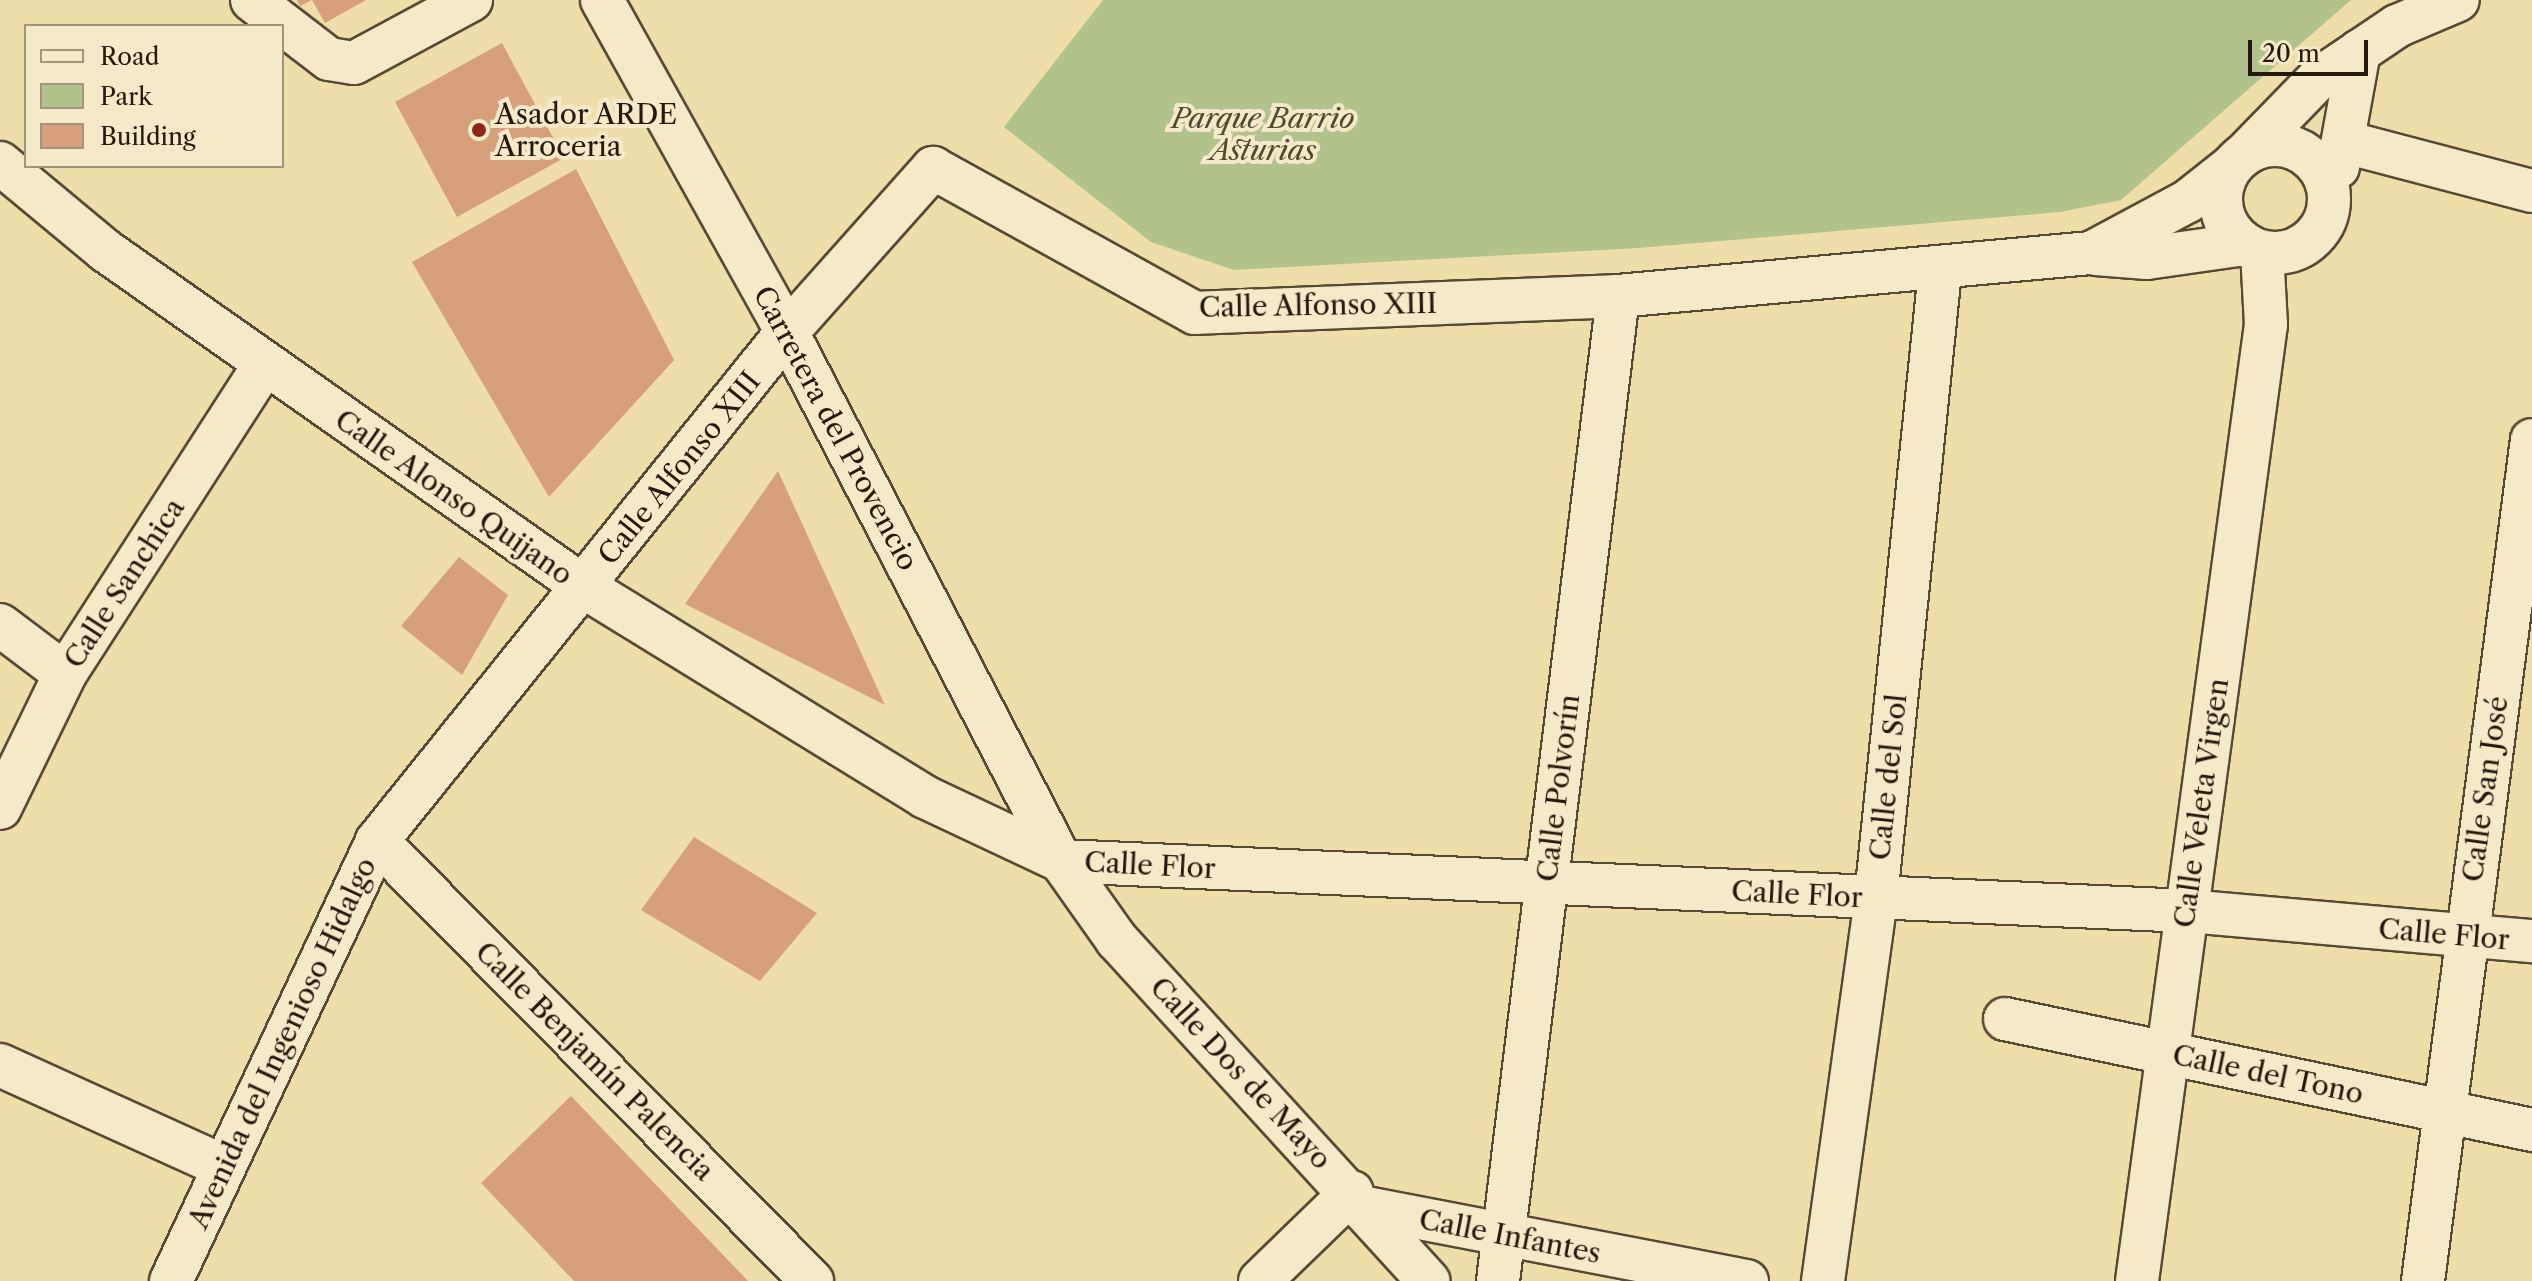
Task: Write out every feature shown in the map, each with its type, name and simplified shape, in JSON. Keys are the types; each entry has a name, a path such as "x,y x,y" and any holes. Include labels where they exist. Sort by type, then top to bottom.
{"street":[{"path":"252,0 283,24"},
{"path":"284,25 329,59 354,63 471,0"},
{"name":"Carretera del Provencio","path":"602,0 787,332 1061,861"},
{"name":"Calle Alfonso XIII","path":"584,587 787,332 933,168 1195,313 1618,296 1940,271 2091,253 2114,247 2238,160 2317,80 2359,51 2458,0"},
{"path":"2328,203 2320,170 2294,149 2238,160 2223,182 2224,217 2253,248 2304,244 2328,203 2345,142 2359,51"},
{"path":"2345,142 2532,191"},
{"name":"Calle Alonso Quijano","path":"0,163 264,365 584,587 925,797 1061,861"},
{"name":"Calle Veleta Virgen","path":"2266,325 2304,244"},
{"name":"Calle Alfonso XIII","path":"2091,253 2147,258 2253,248"},
{"name":"Calle Veleta Virgen","path":"2137,1281 2163,1052 2187,911 2266,325 2253,248"},
{"name":"Calle del Sol","path":"1823,1281 1876,897 1940,271"},
{"name":"Calle Polvorín","path":"1498,1281 1618,296"},
{"name":"Calle Sanchica","path":"0,808 65,674 264,365"},
{"name":"Calle San José","path":"2423,1281 2446,1112 2465,935 2529,488 2532,440"},
{"name":"Avenida del Ingenioso Hidalgo","path":"171,1281 377,841 584,587"},
{"path":"0,625 65,674"},
{"name":"Calle Benjamín Palencia","path":"377,841 812,1281"},
{"name":"Calle Flor","path":"1061,861 2187,911 2532,941"},
{"name":"Calle Dos de Mayo","path":"1061,861 1117,940 1359,1200 1428,1281"},
{"name":"Calle del Tono","path":"2005,1019 2532,1130"},
{"path":"0,1065 223,1166"},
{"path":"1260,1281 1359,1200"},
{"name":"Calle Infantes","path":"1359,1200 1506,1235 1747,1281"}],"green space":[{"name":"Parque Barrio Asturias","path":"1103,0 2351,0 2121,200 2060,212 1638,248 1234,270 1151,242 1004,127"}],"building":[{"path":"297,0 312,0 300,6"},
{"path":"312,0 366,0 325,23"},
{"name":"Asador ARDE Arroceria","path":"502,43 564,158 457,217 395,102"},
{"path":"576,169 674,360 549,497 412,262"},
{"path":"778,471 885,705 685,604"},
{"path":"459,557 508,595 462,675 401,626"},
{"path":"694,837 817,913 760,981 641,910"},
{"path":"571,1096 748,1281 574,1281 481,1183"}],"place":[{"name":"Asador ARDE Arroceria","path":"479,130"}]}
